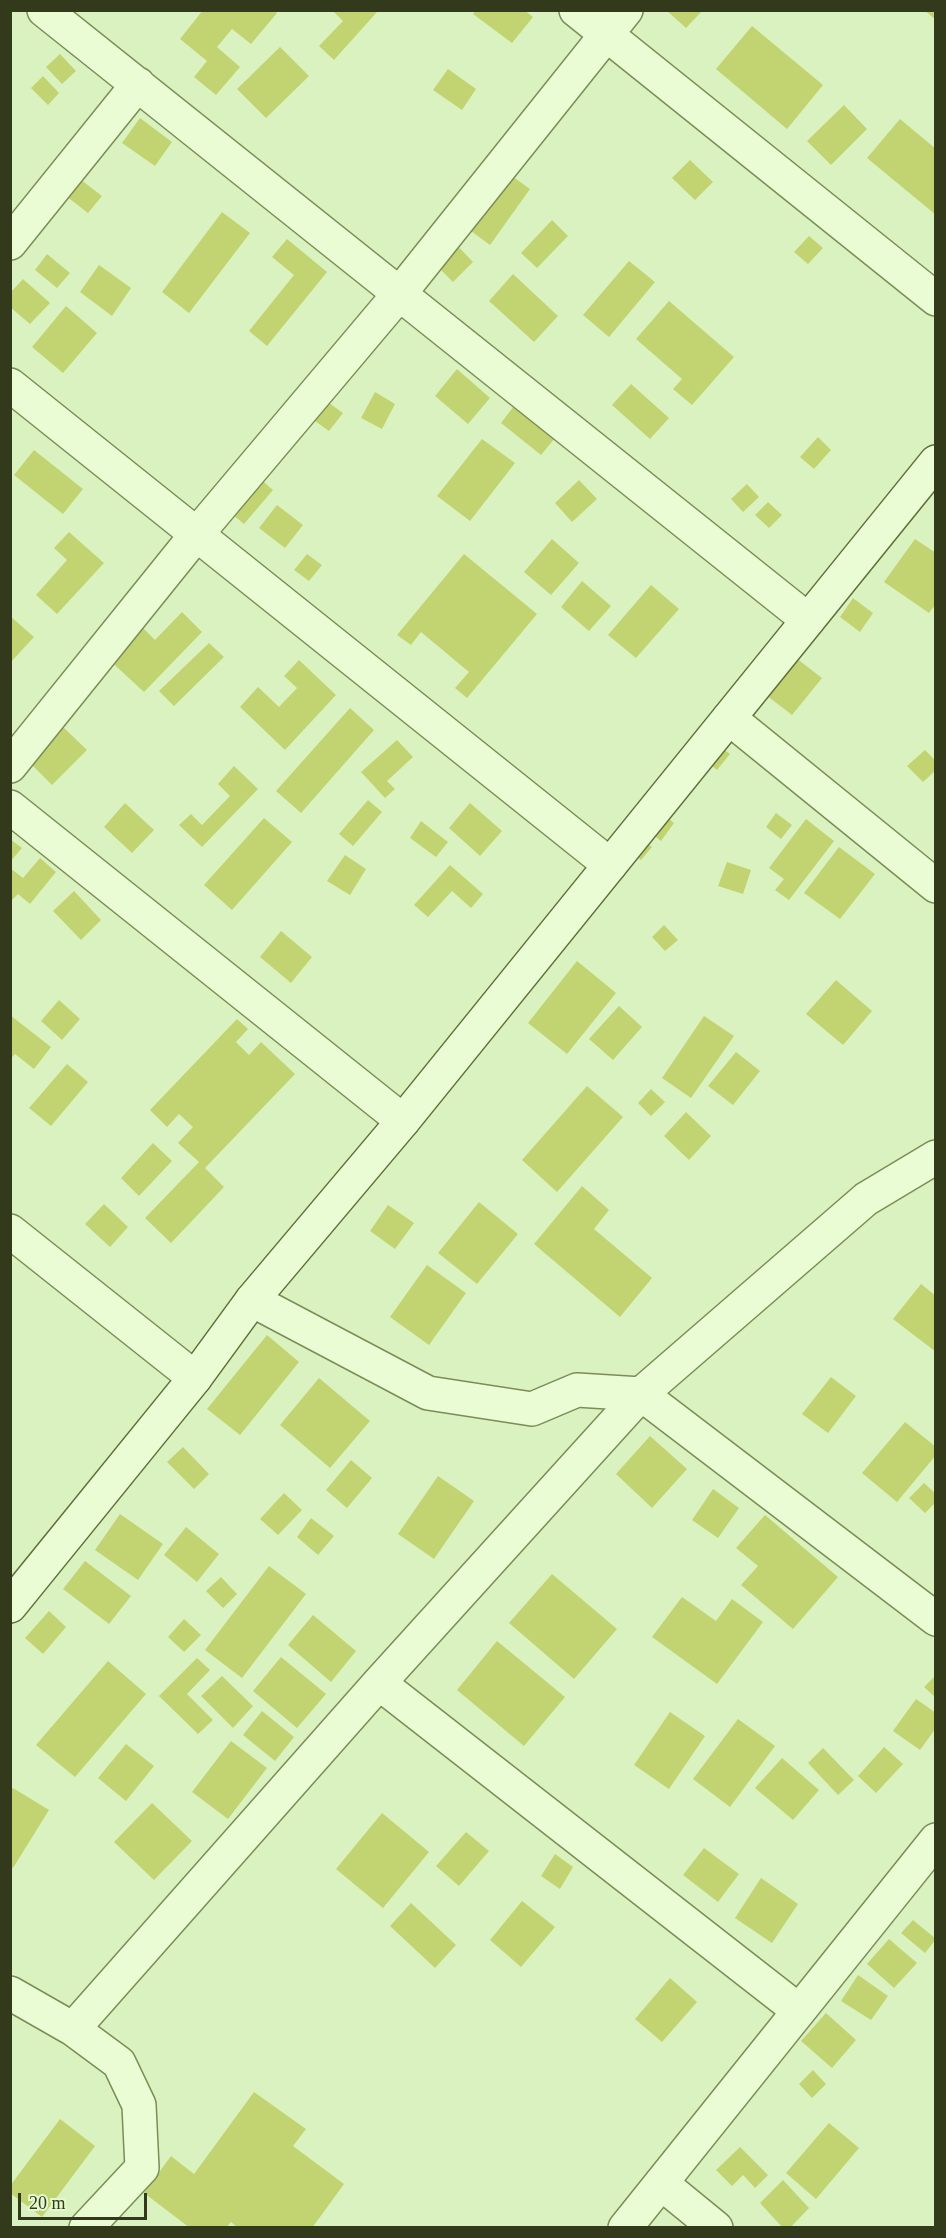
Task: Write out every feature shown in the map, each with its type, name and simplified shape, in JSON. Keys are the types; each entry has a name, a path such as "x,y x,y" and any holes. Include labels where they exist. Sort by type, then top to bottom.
{"street":[{"path":"44,10 808,620"},
{"path":"576,10 616,23 936,299"},
{"path":"10,766 196,535 400,294 616,23"},
{"path":"10,243 138,84"},
{"path":"10,385 610,865"},
{"path":"10,1606 195,1378 252,1300 403,1121 936,462"},
{"path":"729,718 936,886"},
{"path":"10,807 403,1121"},
{"path":"73,2029 379,1683 641,1394 866,1199 936,1157"},
{"path":"10,1231 195,1378"},
{"path":"252,1300 428,1393 532,1409 577,1390 641,1394 936,1619"},
{"path":"379,1683 798,2010"},
{"path":"624,2228 798,2010 930,1857"},
{"path":"10,1993 73,2029 119,2062 139,2105 142,2168 86,2228"},
{"path":"660,2183 716,2228"}],"building":[{"path":"203,10 274,10 277,13 251,44 232,29 217,47 240,67 216,95 194,77 207,61 180,39"},
{"path":"332,10 375,10 377,12 334,60 319,46 343,21"},
{"path":"476,10 524,10 533,17 512,43 473,14"},
{"path":"666,10 703,10 686,28"},
{"path":"924,10 936,10 936,20"},
{"path":"752,26 823,85 787,129 716,69"},
{"path":"280,47 309,76 266,118 237,89"},
{"path":"60,54 76,71 62,84 46,67"},
{"path":"448,69 476,89 462,110 433,90"},
{"path":"43,76 59,93 48,105 31,88"},
{"path":"844,105 867,129 831,165 807,141"},
{"path":"140,118 172,142 155,166 122,143"},
{"path":"900,119 936,149 936,215 867,158"},
{"path":"690,160 713,182 695,200 672,178"},
{"path":"505,171 530,189 490,245 464,226"},
{"path":"80,179 102,196 88,213 66,196"},
{"path":"222,212 250,233 189,313 162,292"},
{"path":"552,220 568,236 537,268 521,253"},
{"path":"809,236 823,248 808,264 794,252"},
{"path":"287,239 327,272 267,346 249,331 294,275 272,257"},
{"path":"452,240 473,262 453,282 431,260"},
{"path":"47,254 70,273 57,288 35,270"},
{"path":"629,261 655,282 609,337 583,315"},
{"path":"99,265 131,288 112,316 80,292"},
{"path":"513,274 558,316 534,342 489,301"},
{"path":"23,279 50,303 30,324 10,307 10,293"},
{"path":"669,301 734,357 692,405 673,389 682,379 636,339"},
{"path":"66,306 97,333 63,373 32,347"},
{"path":"457,369 490,398 468,424 435,396"},
{"path":"631,384 669,418 650,439 612,405"},
{"path":"375,392 395,404 382,429 361,418"},
{"path":"322,398 343,413 329,431 308,416"},
{"path":"514,406 555,438 541,455 501,423"},
{"path":"818,437 831,450 814,469 800,457"},
{"path":"482,439 515,463 470,521 437,496"},
{"path":"34,450 83,489 63,514 14,475"},
{"path":"256,475 273,490 244,524 227,510"},
{"path":"579,480 597,499 572,522 555,503"},
{"path":"747,484 759,497 743,512 731,499"},
{"path":"768,502 782,515 769,528 755,515"},
{"path":"277,505 303,525 285,548 259,528"},
{"path":"69,532 104,563 57,614 36,595 67,560 54,548"},
{"path":"552,539 579,563 551,595 524,572"},
{"path":"915,539 936,553 936,604 929,613 884,582"},
{"path":"307,554 322,565 309,581 294,570"},
{"path":"464,554 537,614 467,698 455,688 469,672 421,632 411,645 397,635"},
{"path":"582,581 611,606 589,631 561,607"},
{"path":"651,585 679,609 636,658 608,635"},
{"path":"853,598 873,613 860,632 840,617"},
{"path":"182,612 202,632 144,692 106,657 138,623 155,640"},
{"path":"10,616 34,637 10,663"},
{"path":"209,643 224,657 174,706 159,691"},
{"path":"796,658 822,678 792,715 766,695"},
{"path":"299,660 336,695 285,750 240,707 258,687 279,707 297,688 284,676"},
{"path":"350,708 374,730 301,813 276,791"},
{"path":"61,725 87,750 52,785 27,760"},
{"path":"397,740 413,757 387,781 395,789 385,798 361,772"},
{"path":"718,745 730,754 717,770 705,760"},
{"path":"925,750 936,761 936,770 923,782 907,766"},
{"path":"234,766 258,789 202,847 179,825 191,814 202,825 230,796 218,784"},
{"path":"368,800 382,812 353,846 339,834"},
{"path":"125,803 154,830 132,853 104,827"},
{"path":"470,803 502,831 480,856 449,828"},
{"path":"659,811 674,823 661,841 646,829"},
{"path":"776,813 792,825 781,839 766,827"},
{"path":"264,818 292,842 232,910 204,885"},
{"path":"806,819 834,841 789,900 775,890 784,879 769,868"},
{"path":"421,821 448,842 436,857 410,838"},
{"path":"639,837 652,847 641,860 628,849"},
{"path":"10,839 22,848 10,862"},
{"path":"839,847 875,874 840,919 804,893"},
{"path":"345,855 366,869 350,895 327,881"},
{"path":"40,858 56,872 30,904 18,894 10,902 10,868 23,878"},
{"path":"727,862 751,870 743,894 718,886"},
{"path":"450,865 483,894 471,908 452,891 428,917 414,905"},
{"path":"74,891 101,920 81,940 53,911"},
{"path":"664,925 678,940 665,951 652,937"},
{"path":"281,931 312,957 291,983 260,957"},
{"path":"577,961 616,993 567,1054 528,1023"},
{"path":"836,980 872,1011 843,1045 806,1014"},
{"path":"59,1000 80,1019 62,1040 41,1021"},
{"path":"619,1006 642,1027 613,1060 589,1039"},
{"path":"10,1015 51,1047 34,1069 15,1054 10,1059"},
{"path":"704,1016 734,1036 691,1098 662,1078"},
{"path":"237,1019 248,1029 236,1042 249,1055 261,1042 295,1074 205,1168 224,1187 171,1243 145,1218 199,1162 178,1143 193,1127 179,1114 167,1127 150,1110"},
{"path":"736,1052 760,1071 733,1105 708,1086"},
{"path":"67,1064 88,1082 51,1126 29,1108"},
{"path":"587,1086 623,1117 557,1192 522,1160"},
{"path":"651,1089 665,1102 651,1116 638,1103"},
{"path":"686,1112 711,1136 689,1160 664,1136"},
{"path":"153,1143 172,1161 139,1196 121,1178"},
{"path":"582,1186 609,1210 594,1229 652,1278 620,1317 534,1244"},
{"path":"479,1202 518,1234 477,1284 438,1253"},
{"path":"104,1204 128,1227 110,1247 85,1224"},
{"path":"388,1205 414,1223 395,1249 370,1231"},
{"path":"427,1265 466,1293 429,1345 390,1317"},
{"path":"921,1284 936,1296 936,1352 893,1319"},
{"path":"267,1335 299,1362 240,1435 207,1409"},
{"path":"831,1377 856,1396 828,1433 802,1414"},
{"path":"319,1378 370,1421 330,1468 280,1425"},
{"path":"905,1422 936,1447 936,1455 897,1502 862,1473"},
{"path":"650,1436 687,1469 652,1508 616,1474"},
{"path":"183,1447 209,1474 194,1489 167,1462"},
{"path":"351,1460 372,1478 347,1508 326,1490"},
{"path":"438,1476 474,1501 434,1559 398,1534"},
{"path":"924,1483 936,1494 936,1502 925,1513 909,1498"},
{"path":"713,1489 739,1508 718,1538 692,1520"},
{"path":"284,1493 302,1510 278,1535 260,1519"},
{"path":"120,1514 163,1544 138,1580 95,1550"},
{"path":"765,1515 838,1577 793,1629 741,1585 758,1566 736,1548"},
{"path":"311,1518 334,1536 318,1555 297,1537"},
{"path":"186,1527 219,1554 197,1582 164,1555"},
{"path":"85,1561 131,1596 109,1624 63,1589"},
{"path":"269,1566 306,1594 242,1678 205,1650"},
{"path":"552,1574 617,1629 574,1679 509,1623"},
{"path":"221,1577 237,1594 223,1608 206,1591"},
{"path":"682,1597 716,1621 732,1599 763,1622 717,1684 652,1637"},
{"path":"49,1611 66,1627 43,1654 25,1638"},
{"path":"313,1615 356,1651 331,1682 288,1645"},
{"path":"184,1619 201,1635 184,1652 168,1637"},
{"path":"497,1641 565,1697 524,1746 457,1690"},
{"path":"281,1657 326,1694 297,1728 253,1691"},
{"path":"197,1658 210,1670 187,1694 213,1720 198,1734 159,1696"},
{"path":"108,1661 146,1694 75,1777 36,1745"},
{"path":"936,1675 936,1698 924,1687"},
{"path":"222,1676 253,1706 233,1728 201,1696"},
{"path":"916,1699 936,1713 936,1728 920,1750 893,1731"},
{"path":"262,1711 294,1737 275,1761 243,1735"},
{"path":"670,1712 705,1736 669,1789 634,1765"},
{"path":"738,1719 775,1746 730,1807 693,1779"},
{"path":"231,1741 267,1768 228,1819 192,1792"},
{"path":"126,1744 154,1766 126,1801 98,1778"},
{"path":"884,1747 903,1764 876,1793 858,1776"},
{"path":"823,1748 854,1780 838,1795 808,1763"},
{"path":"782,1758 819,1790 793,1820 755,1788"},
{"path":"13,1788 49,1810 13,1868 10,1866 10,1792"},
{"path":"152,1803 192,1841 154,1880 114,1842"},
{"path":"382,1813 429,1852 383,1908 336,1869"},
{"path":"466,1832 489,1851 459,1886 436,1866"},
{"path":"704,1848 739,1874 718,1902 683,1875"},
{"path":"555,1854 573,1867 560,1889 541,1876"},
{"path":"761,1878 798,1904 772,1943 735,1918"},
{"path":"522,1901 555,1927 521,1967 490,1940"},
{"path":"411,1903 456,1945 435,1968 390,1926"},
{"path":"913,1920 936,1939 925,1953 901,1933"},
{"path":"889,1939 917,1963 894,1988 867,1964"},
{"path":"858,1975 888,1996 871,2020 841,2001"},
{"path":"670,1978 697,2002 662,2042 635,2019"},
{"path":"826,2013 856,2040 832,2068 801,2041"},
{"path":"813,2070 826,2084 812,2098 799,2084"},
{"path":"254,2092 306,2129 293,2146 344,2184 312,2228 238,2228 231,2222 226,2228 190,2228 144,2193 171,2156 194,2174"},
{"path":"60,2119 95,2146 42,2217 10,2193 10,2186"},
{"path":"829,2123 859,2148 816,2199 786,2173"},
{"path":"740,2147 768,2175 755,2188 743,2175 732,2186 716,2170"},
{"path":"783,2180 809,2208 790,2228 783,2228 760,2203"}]}
